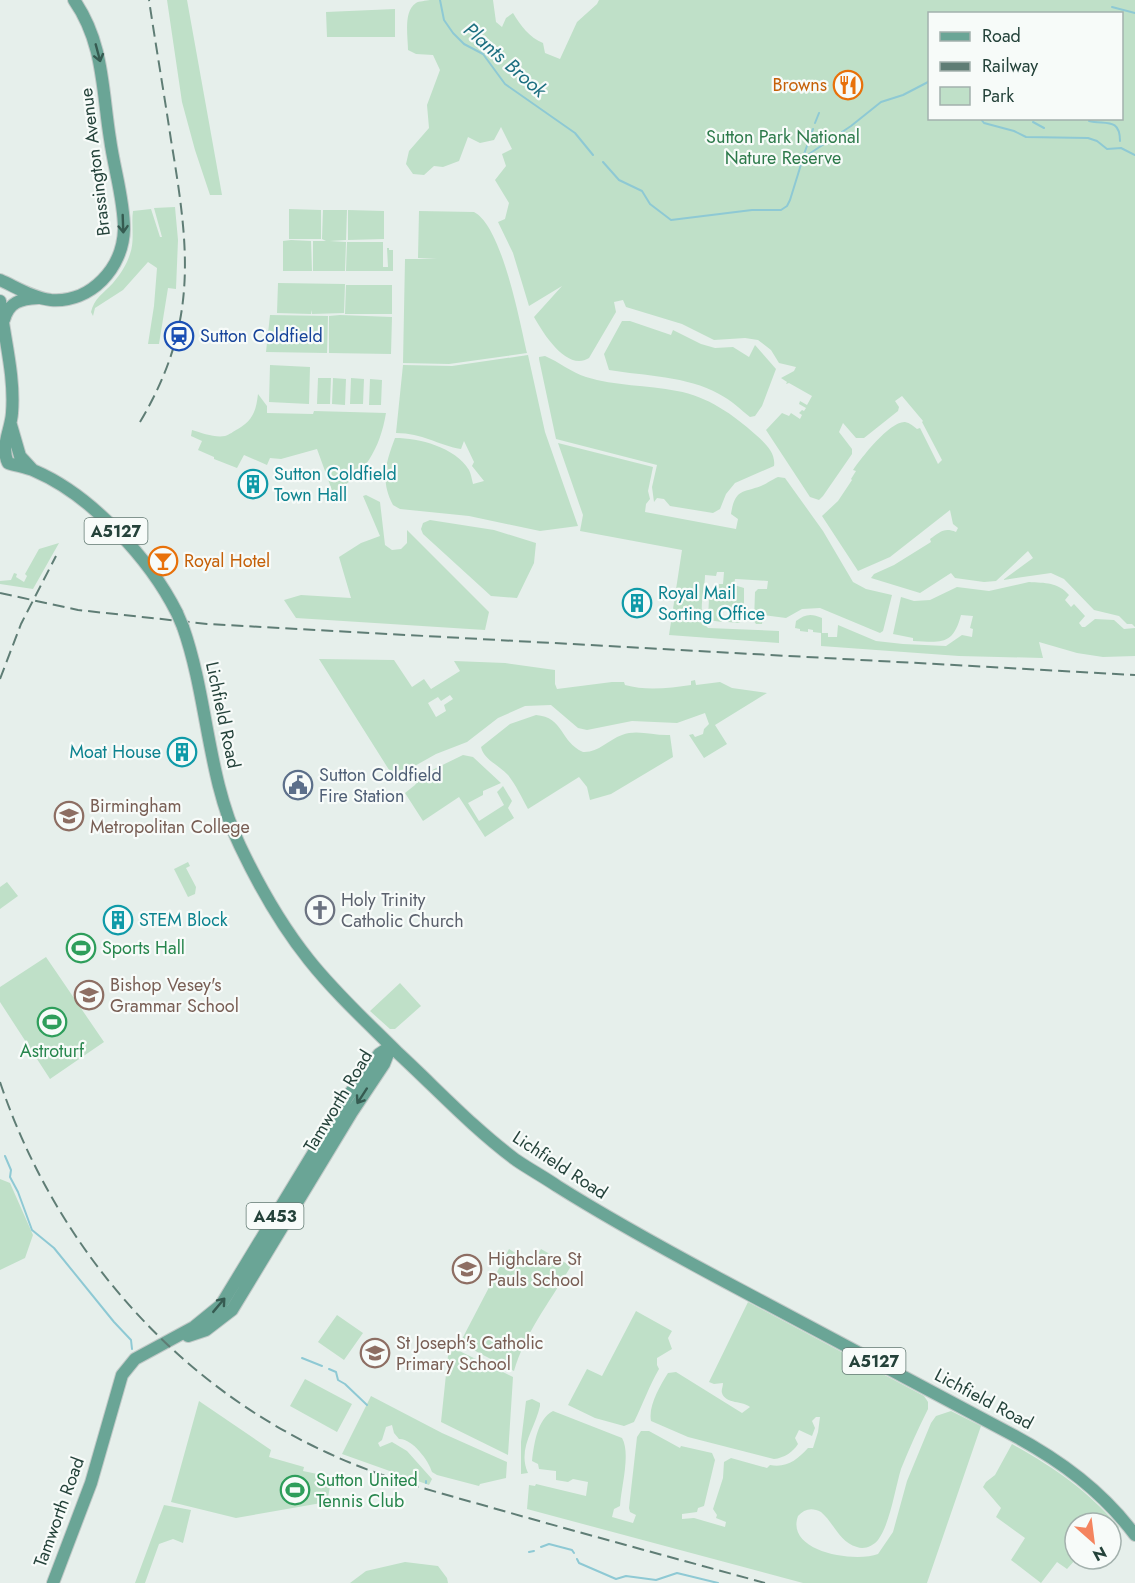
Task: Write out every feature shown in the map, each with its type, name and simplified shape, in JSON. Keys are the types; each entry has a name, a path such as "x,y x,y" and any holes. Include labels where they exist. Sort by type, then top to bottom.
{"main road":[{"name":"Brassington Avenue","path":"0,280 41,298 60,300 76,297 90,291 111,270 120,254 123,240 122,204 110,142 101,62 90,27 74,0"},
{"path":"1,322 16,302 41,298"},
{"path":"0,301 1,322"},
{"name":"A5127","path":"1,322 12,378 13,398 11,425 4,450 8,463 33,470"},
{"name":"A5127","path":"11,425 20,456 33,470"},
{"name":"Lichfield Road","path":"33,470 49,478 86,504 137,551 167,593 190,647 213,760 225,806 239,844 277,916 310,961 340,995 440,1095 517,1161 596,1210 1064,1464 1109,1503 1135,1535"},
{"name":"Tamworth Road","path":"53,1583 91,1482 122,1375 135,1359 172,1339 195,1335 206,1330 232,1310 384,1064 391,1046"}],"green space":[{"path":"167,0 187,0 222,195 210,195 195,150 182,102"},
{"name":"Sutton Park National Nature Reserve","path":"493,0 496,22 502,27 506,18 513,13 526,31 543,43 545,53 560,59 577,22 599,0 1135,0 1135,627 1127,624 1119,616 1094,610 1064,579 1051,573 1003,580 1033,558 1028,551 996,581 984,582 955,578 951,573 920,593 871,578 874,574 894,565 931,542 930,539 939,532 948,530 956,532 958,528 953,524 950,510 890,557 858,571 822,516 838,501 852,480 856,471 853,470 857,464 892,427 905,422 917,429 920,428 938,464 942,460 923,421 902,396 895,401 899,407 898,411 864,438 856,438 843,423 839,432 852,449 852,454 819,500 810,497 766,430 782,413 789,416 791,413 800,419 802,415 799,413 806,408 799,404 800,401 807,405 812,396 789,383 786,384 787,382 781,378 794,371 796,367 779,363 771,350 758,340 745,338 714,340 682,324 626,307 623,300 614,302 616,312 589,358 581,361 572,360 557,349 534,317 562,286 529,306 513,253 498,222 505,219 509,203 495,180 506,166 502,154 512,149 501,127 494,140 480,143 468,137 459,161 443,167 434,166 424,175 413,174 406,164 409,151 429,128 427,105 440,70 433,55 416,54 408,50 409,12 416,3 421,1"},
{"path":"395,9 395,37 327,37 326,12"},
{"path":"175,207 178,240 176,289 168,288 159,344 148,344 157,268 148,262 123,290 95,308 93,316 91,312 97,299 116,280 129,258 133,211 151,209 160,237 162,237 154,208"},
{"path":"289,209 321,210 321,239 289,239"},
{"path":"323,210 347,210 346,240 330,241 346,242 345,271 313,271 313,241 326,241 322,239"},
{"path":"348,210 384,211 384,239 348,240"},
{"path":"419,211 474,212 484,221 493,236 508,276 527,353 449,364 403,363 405,259 437,259 418,258"},
{"path":"283,241 311,241 312,271 283,271"},
{"path":"347,242 383,242 383,267 388,267 387,248 389,248 393,250 393,271 346,271"},
{"path":"278,283 345,284 344,313 312,314 311,310 311,314 277,313"},
{"path":"346,285 392,285 392,314 345,314"},
{"path":"270,315 328,316 327,353 266,352"},
{"path":"329,316 392,317 391,354 329,353"},
{"path":"622,321 630,321 671,335 673,330 701,344 715,348 733,347 749,357 755,345 776,369 762,406 755,416 750,417 723,396 707,388 680,380 609,370 604,354"},
{"path":"528,355 545,432 578,526 540,531 469,516 400,509 393,505 387,488 386,472 395,438 436,445 463,462 469,470 473,484 484,481 472,466 474,462 464,441 461,449 414,435 396,433 403,365 452,366"},
{"path":"545,356 586,377 677,391 699,397 720,407 763,441 772,453 774,466 735,483 726,494 720,509 713,513 670,506 664,499 657,498 654,502 652,487 657,465 556,439 539,359"},
{"path":"270,365 310,367 309,404 269,402"},
{"path":"318,378 331,378 330,404 317,404"},
{"path":"333,378 346,379 345,405 332,404"},
{"path":"351,378 364,379 363,404 350,404"},
{"path":"370,379 382,380 381,405 369,405"},
{"path":"258,394 267,406 267,413 313,414 314,411 386,413 380,438 362,469 354,478 333,493 317,449 281,459 270,458 267,465 244,455 237,468 198,450 202,441 191,436 192,430 217,436 230,434 243,426 250,418 255,410"},
{"path":"558,443 653,467 648,491 650,499 646,504 645,512 736,529 738,519 731,514 737,496 778,477 785,478 823,531 853,582 866,589 892,595 883,631 880,633 820,608 802,609 786,618 763,615 762,624 756,624 754,621 755,592 758,589 767,589 768,581 737,579 734,585 744,588 744,620 739,623 728,622 729,610 722,610 722,622 708,620 709,598 718,598 719,584 723,584 724,572 717,572 716,576 705,575 702,617 708,628 779,631 779,643 669,635 682,550 580,531 583,515"},
{"path":"366,495 380,502 385,545 392,550 401,549 407,543 407,530 489,612 485,630 296,618 284,600 301,595 351,598 339,557 361,543 380,536 363,496"},
{"path":"430,520 494,530 536,543 534,563 517,598 491,596 423,534 421,529 423,523"},
{"path":"59,543 33,589 0,584 0,581 11,580 14,573 24,582 27,576 25,574 39,549"},
{"path":"1029,582 1051,584 1065,591 1069,595 1065,600 1071,607 1074,604 1085,616 1079,623 1082,627 1095,619 1114,620 1124,629 1135,628 1135,656 1103,657 1077,653 1039,642 1043,658 959,656 821,646 821,633 808,629 808,632 800,631 795,628 796,621 805,616 815,615 822,618 822,633 828,633 828,637 837,637 838,625 876,641 946,646 962,635 972,637 973,629 970,628 973,616 961,615 954,632 944,640 913,641 913,638 893,634 901,597 914,601 930,600 957,587 989,591"},
{"path":"319,659 394,660 412,687 424,679 431,689 460,671 454,661 505,663 555,670 557,689 612,682 624,682 625,685 641,688 666,688 691,685 691,681 695,680 696,685 720,682 732,688 767,693 715,725 727,744 704,758 689,735 693,734 695,737 703,734 709,724 705,713 677,723 632,721 587,730 578,728 551,705 525,706 498,718 467,742 436,754 397,776 391,773","holes":["450,695 453,699 444,705 446,711 436,717 428,703 438,697 441,701"]},
{"path":"536,715 552,720 570,742 583,752 598,748 628,733 640,733 670,735 673,757 611,794 590,800 587,787 579,777 528,809 508,775 488,759 481,747 510,724"},
{"path":"463,755 473,757 501,783 483,791 483,795 468,803 479,821 504,805 497,792 503,786 512,801 508,808 514,818 485,837 459,797 423,821 405,793 422,775"},
{"path":"188,862 190,866 186,868 196,887 195,894 188,897 174,869"},
{"path":"7,882 18,896 0,909 0,887"},
{"name":"Astroturf","path":"46,957 104,1042 50,1079 0,1002 0,987"},
{"path":"400,983 421,1006 395,1029 390,1029 370,1011"},
{"path":"0,1179 10,1183 33,1235 25,1258 0,1270"},
{"path":"509,1249 533,1264 541,1249 571,1266 532,1330 514,1371 460,1343"},
{"path":"748,1302 924,1396 928,1402 928,1409 901,1469 889,1516 878,1540 865,1548 851,1545 841,1537 826,1516 821,1512 808,1510 798,1516 797,1528 802,1538 812,1546 824,1552 854,1557 878,1554 893,1532 907,1481 936,1416 951,1411 981,1426 927,1583 803,1583 527,1509 529,1485 535,1486 536,1484 586,1496 588,1482 573,1479 568,1482 556,1480 556,1471 539,1469 538,1464 532,1461 540,1426 553,1411 622,1438 626,1452 625,1471 620,1506 614,1509 612,1517 633,1523 636,1515 630,1512 629,1508 637,1437 641,1431 649,1431 680,1448 681,1446 712,1453 715,1460 704,1506 698,1508 697,1512 682,1514 682,1519 694,1518 725,1527 726,1522 716,1518 717,1515 713,1509 723,1478 724,1462 731,1458 767,1468 770,1465 776,1466 791,1462 808,1448 813,1448 820,1417 812,1421 815,1428 812,1436 799,1430 795,1438 798,1444 796,1447 785,1456 774,1459 688,1437 651,1421 653,1403 668,1373 676,1372 742,1413 750,1407 724,1397 723,1383 709,1382"},
{"path":"636,1311 672,1331 668,1338 672,1349 657,1358 659,1369 634,1422 624,1426 595,1418 568,1405 587,1369 602,1376"},
{"path":"337,1315 363,1333 344,1360 318,1342"},
{"path":"449,1346 513,1377 508,1455 441,1422"},
{"path":"305,1379 352,1404 337,1432 290,1406"},
{"path":"371,1396 442,1433 507,1462 506,1478 479,1486 437,1475 432,1472 424,1456 414,1446 399,1439 392,1425 386,1427 382,1440 378,1443 380,1447 392,1442 407,1451 432,1479 429,1485 342,1454"},
{"path":"532,1399 540,1403 540,1406 526,1447 525,1464 528,1473 521,1474 521,1442 526,1401"},
{"path":"199,1401 271,1450 269,1457 304,1467 303,1471 332,1477 327,1502 236,1518 171,1502"},
{"path":"1012,1444 1070,1481 1104,1511 1063,1511 1063,1566 1057,1562 1041,1583 1011,1560 1025,1538 996,1517 1001,1508 983,1487 995,1475"},
{"path":"164,1505 191,1510 183,1543 173,1539 159,1544 145,1583 135,1583"},
{"path":"405,1562 438,1566 448,1583 350,1583 366,1571"}],"waterway":[{"name":"Plants Brook","path":"440,0 444,20 453,33 464,44 483,54 505,84 575,133 593,155"},
{"path":"1112,7 1135,13"},
{"name":"Plants Brook","path":"603,162 619,180 642,191 650,204 671,220 752,210 781,210 790,200 803,158 851,126 881,102 903,95 928,82"},
{"path":"815,123 819,113"},
{"name":"Plants Brook","path":"982,120 984,123 1014,131 1026,137 1088,138 1097,141 1107,149 1121,148 1135,155"},
{"path":"1089,121 1114,125 1119,133 1120,141"},
{"path":"1033,122 1044,128"},
{"path":"803,157 813,129"},
{"path":"5,1156 11,1170 10,1177 32,1230 54,1248 131,1340 132,1349"},
{"path":"302,1358 322,1366"},
{"path":"329,1369 336,1372 338,1380 367,1405"},
{"path":"541,1547 549,1544 572,1550 574,1553"},
{"path":"529,1552 534,1551"},
{"path":"577,1559 579,1563 616,1579 626,1576 656,1580 677,1573 718,1583"}],"railway":[{"path":"140,422 159,386 172,351 180,318 185,251 177,179 149,0"},
{"path":"0,679 21,624 56,556"},
{"path":"0,593 78,610 207,624 1135,675"},
{"path":"0,1082 23,1141 52,1198 86,1251 126,1301 170,1347 219,1388 271,1423 348,1462 409,1484 765,1583"}],"place":[{"name":"Browns","path":"848,85"},
{"name":"Sutton Coldfield","path":"179,336"},
{"name":"Sutton Coldfield Town Hall","path":"253,484"},
{"name":"Royal Hotel","path":"163,561"},
{"name":"Royal Mail Sorting Office","path":"637,603"},
{"name":"Moat House","path":"182,752"},
{"name":"Sutton Coldfield Fire Station","path":"298,785"},
{"name":"Birmingham Metropolitan College","path":"69,816"},
{"name":"Holy Trinity Catholic Church","path":"320,910"},
{"name":"STEM Block","path":"118,920"},
{"name":"Sports Hall","path":"81,948"},
{"name":"Bishop Vesey's Grammar School","path":"89,995"},
{"name":"Astroturf","path":"52,1022"},
{"name":"Highclare St Pauls School","path":"467,1269"},
{"name":"St Joseph's Catholic Primary School","path":"375,1353"},
{"name":"Sutton United Tennis Club","path":"295,1490"}]}
